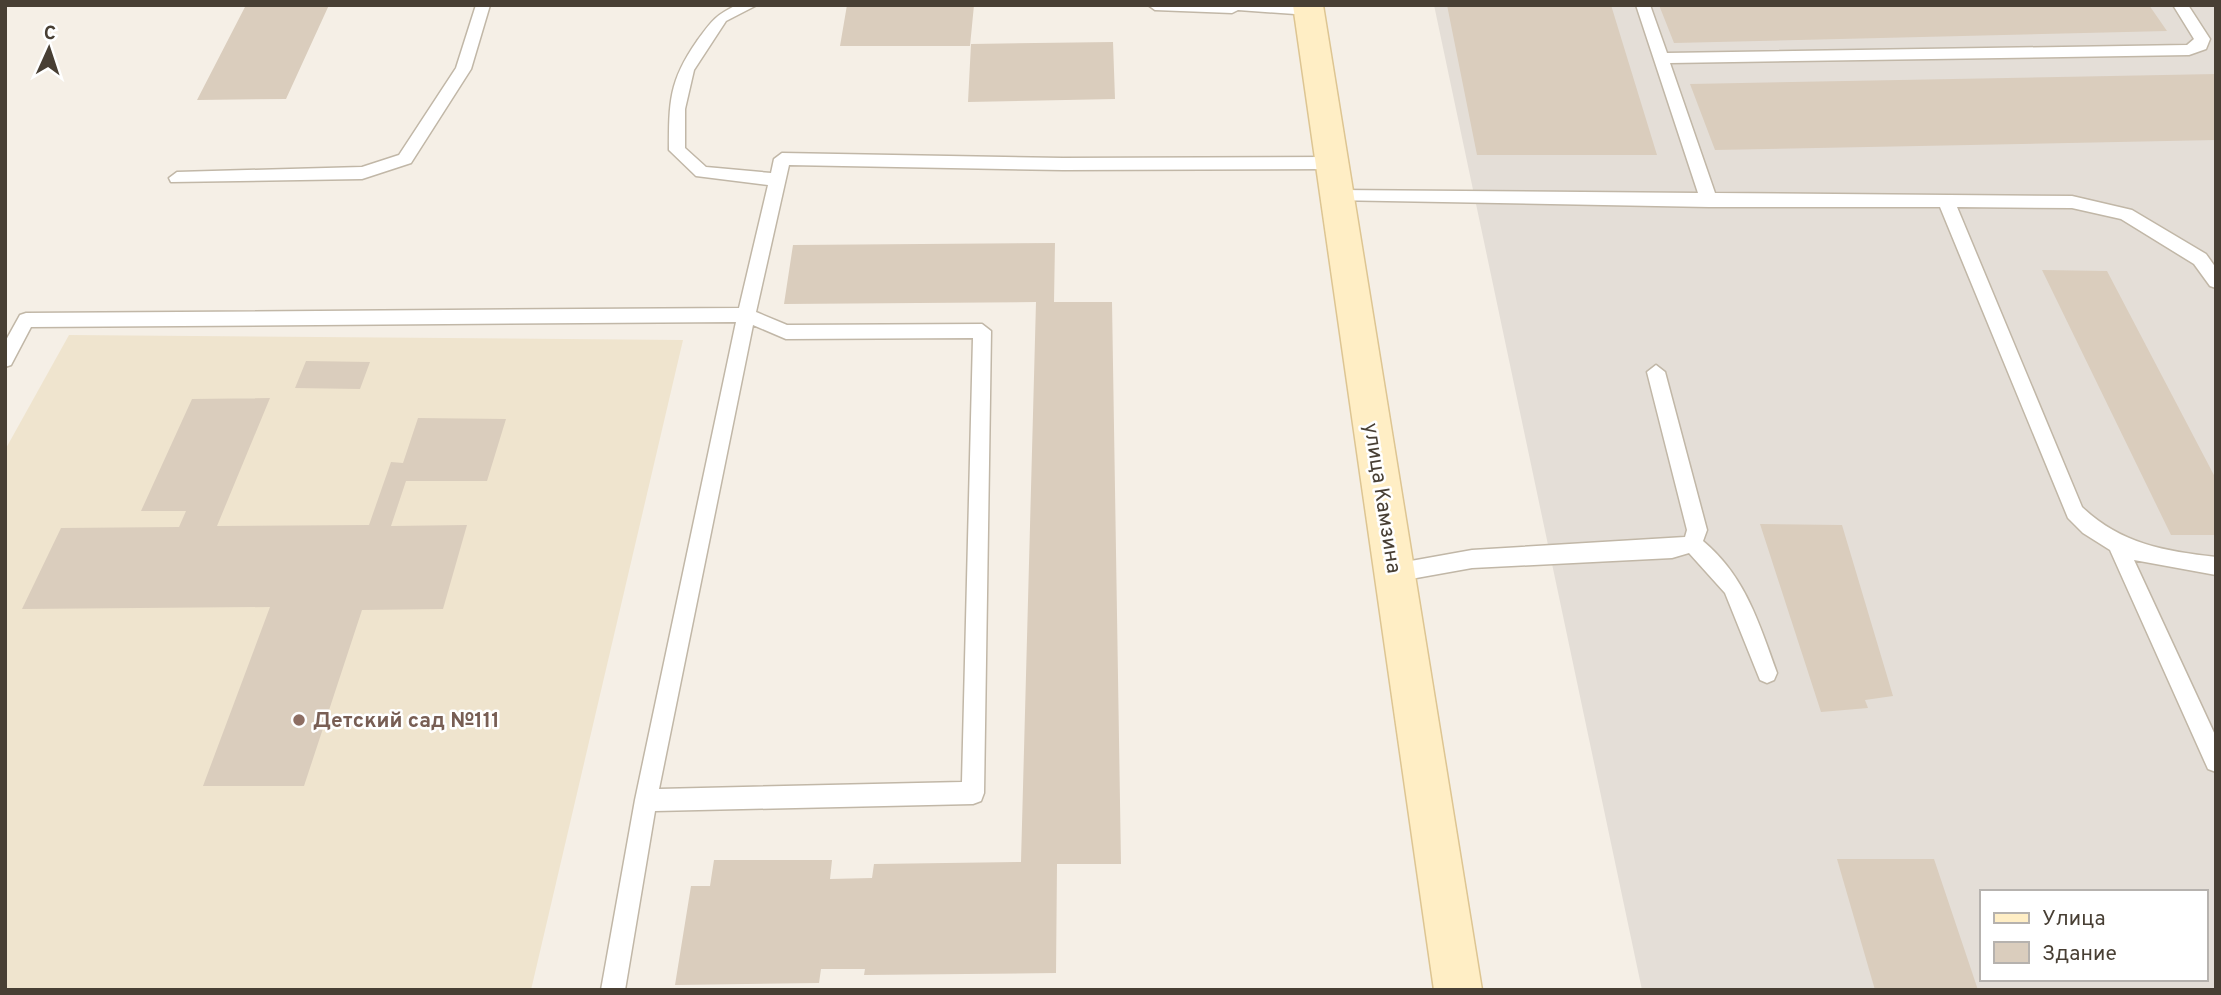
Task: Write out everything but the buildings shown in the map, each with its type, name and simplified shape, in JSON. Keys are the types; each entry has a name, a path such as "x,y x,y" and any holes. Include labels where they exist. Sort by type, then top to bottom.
{"main road":[{"name":"улица Камзина","path":"1308,7 1458,990"}],"lane":[{"path":"177,178 362,173 405,159 463,69 483,5"},
{"path":"750,5 721,18 685,69 677,109 677,150 702,172 777,180"},
{"path":"1155,5 1308,7"},
{"path":"1643,5 1709,201"},
{"path":"1660,58 2189,50 2201,45 2202,38 2180,5"},
{"path":"613,990 646,800 746,315 782,159 1063,163 1709,201 2072,202 2126,214 2200,259 2216,281"},
{"path":"1946,201 2075,512 2093,532 2119,547 2168,561 2216,566"},
{"path":"5,360 26,320 746,315 786,332 982,331 973,793 646,800"},
{"path":"1656,372 1697,530 1692,544"},
{"path":"1394,573 1472,559 1672,549 1692,544"},
{"path":"1692,544 1716,562 1734,584 1767,673"},
{"path":"2119,547 2216,762"}],"shaded area":[{"path":"1434,5 2216,5 2216,990 1642,990"},
{"name":"Детский сад №111","path":"69,335 683,340 531,990 5,990 5,450"}],"place":[{"name":"Детский сад №111","path":"299,720"}]}
